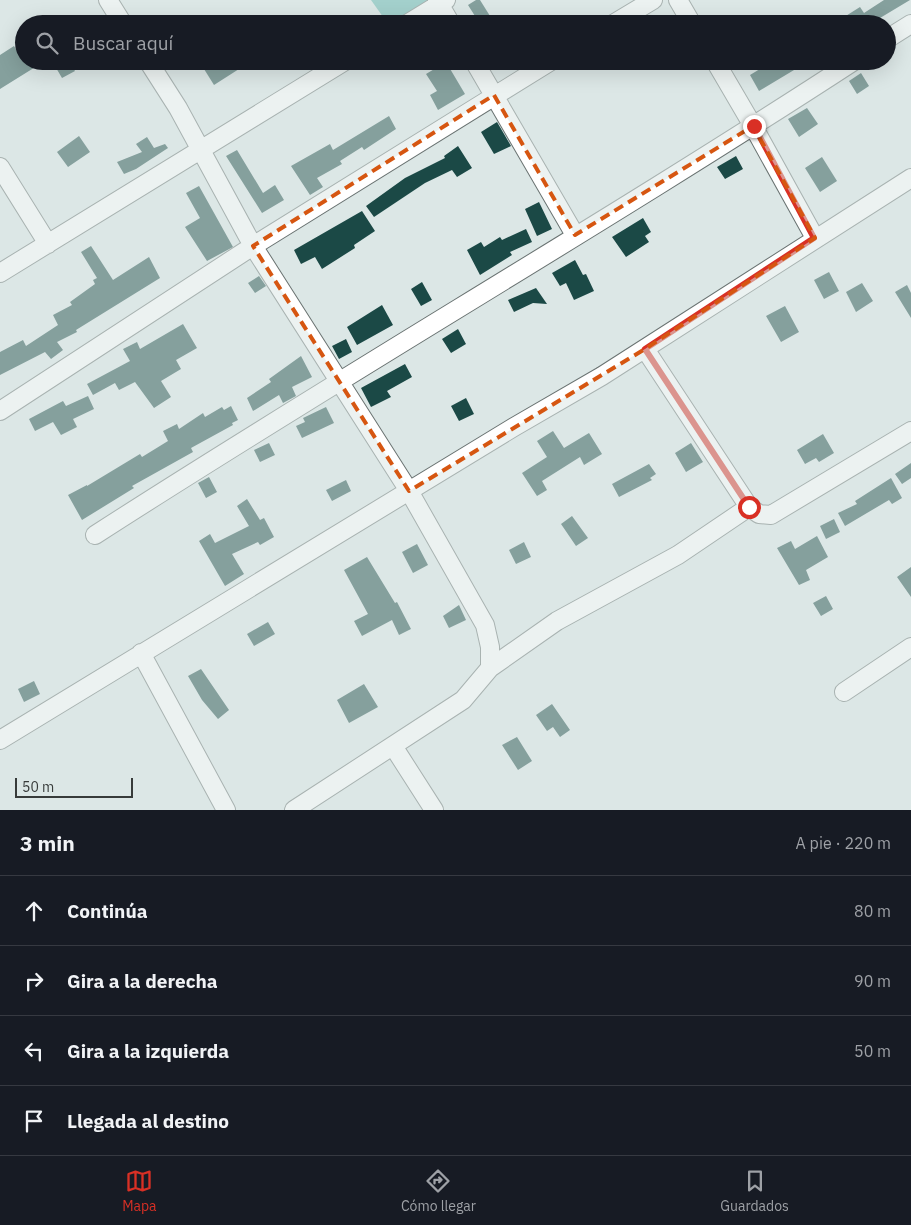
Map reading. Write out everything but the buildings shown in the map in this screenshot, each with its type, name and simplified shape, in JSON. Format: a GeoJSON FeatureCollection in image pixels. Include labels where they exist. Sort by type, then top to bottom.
{"type":"FeatureCollection","features":[{"type":"Feature","properties":{"kind":"street"},"geometry":{"type":"LineString","coordinates":[[108,0],[118,15]]}},
{"type":"Feature","properties":{"kind":"street"},"geometry":{"type":"LineString","coordinates":[[628,15],[653,0]]}},
{"type":"Feature","properties":{"kind":"street"},"geometry":{"type":"LineString","coordinates":[[678,0],[687,15]]}},
{"type":"Feature","properties":{"kind":"street"},"geometry":{"type":"LineString","coordinates":[[420,15],[441,1],[448,15]]}},
{"type":"Feature","properties":{"kind":"street"},"geometry":{"type":"LineString","coordinates":[[896,34],[911,24]]}},
{"type":"Feature","properties":{"kind":"street"},"geometry":{"type":"LineString","coordinates":[[154,70],[178,108],[199,150],[253,246],[409,491],[485,625],[490,648],[490,668]]}},
{"type":"Feature","properties":{"kind":"street"},"geometry":{"type":"LineString","coordinates":[[0,273],[330,70]]}},
{"type":"Feature","properties":{"kind":"street"},"geometry":{"type":"LineString","coordinates":[[479,70],[575,235]]}},
{"type":"Feature","properties":{"kind":"street"},"geometry":{"type":"LineString","coordinates":[[0,411],[253,246],[536,70]]}},
{"type":"Feature","properties":{"kind":"street"},"geometry":{"type":"LineString","coordinates":[[720,70],[754,126],[814,238]]}},
{"type":"Feature","properties":{"kind":"street"},"geometry":{"type":"LineString","coordinates":[[95,535],[339,380],[754,126],[840,70]]}},
{"type":"Feature","properties":{"kind":"street"},"geometry":{"type":"LineString","coordinates":[[0,167],[48,244]]}},
{"type":"Feature","properties":{"kind":"street"},"geometry":{"type":"LineString","coordinates":[[0,740],[645,349],[814,238],[911,178]]}},
{"type":"Feature","properties":{"kind":"street"},"geometry":{"type":"LineString","coordinates":[[645,349],[749,507],[759,514],[771,515],[911,431]]}},
{"type":"Feature","properties":{"kind":"street"},"geometry":{"type":"LineString","coordinates":[[294,810],[463,700],[490,668],[557,621],[678,555],[749,507]]}},
{"type":"Feature","properties":{"kind":"street"},"geometry":{"type":"LineString","coordinates":[[844,692],[911,647]]}},
{"type":"Feature","properties":{"kind":"street"},"geometry":{"type":"LineString","coordinates":[[141,653],[226,810]]}},
{"type":"Feature","properties":{"kind":"street"},"geometry":{"type":"LineString","coordinates":[[393,746],[434,810]]}},
{"type":"Feature","properties":{"kind":"highlighted area"},"geometry":{"type":"Polygon","coordinates":[[[494,95],[575,235],[753,126],[815,238],[645,349],[409,491],[253,246],[494,95]]]}},
{"type":"Feature","properties":{"kind":"shaded area"},"geometry":{"type":"Polygon","coordinates":[[[371,0],[450,0],[452,15],[382,15],[371,0]]]}},
{"type":"Feature","properties":{"kind":"route"},"geometry":{"type":"LineString","coordinates":[[749,507],[645,349],[814,238],[754,126]]}}]}
